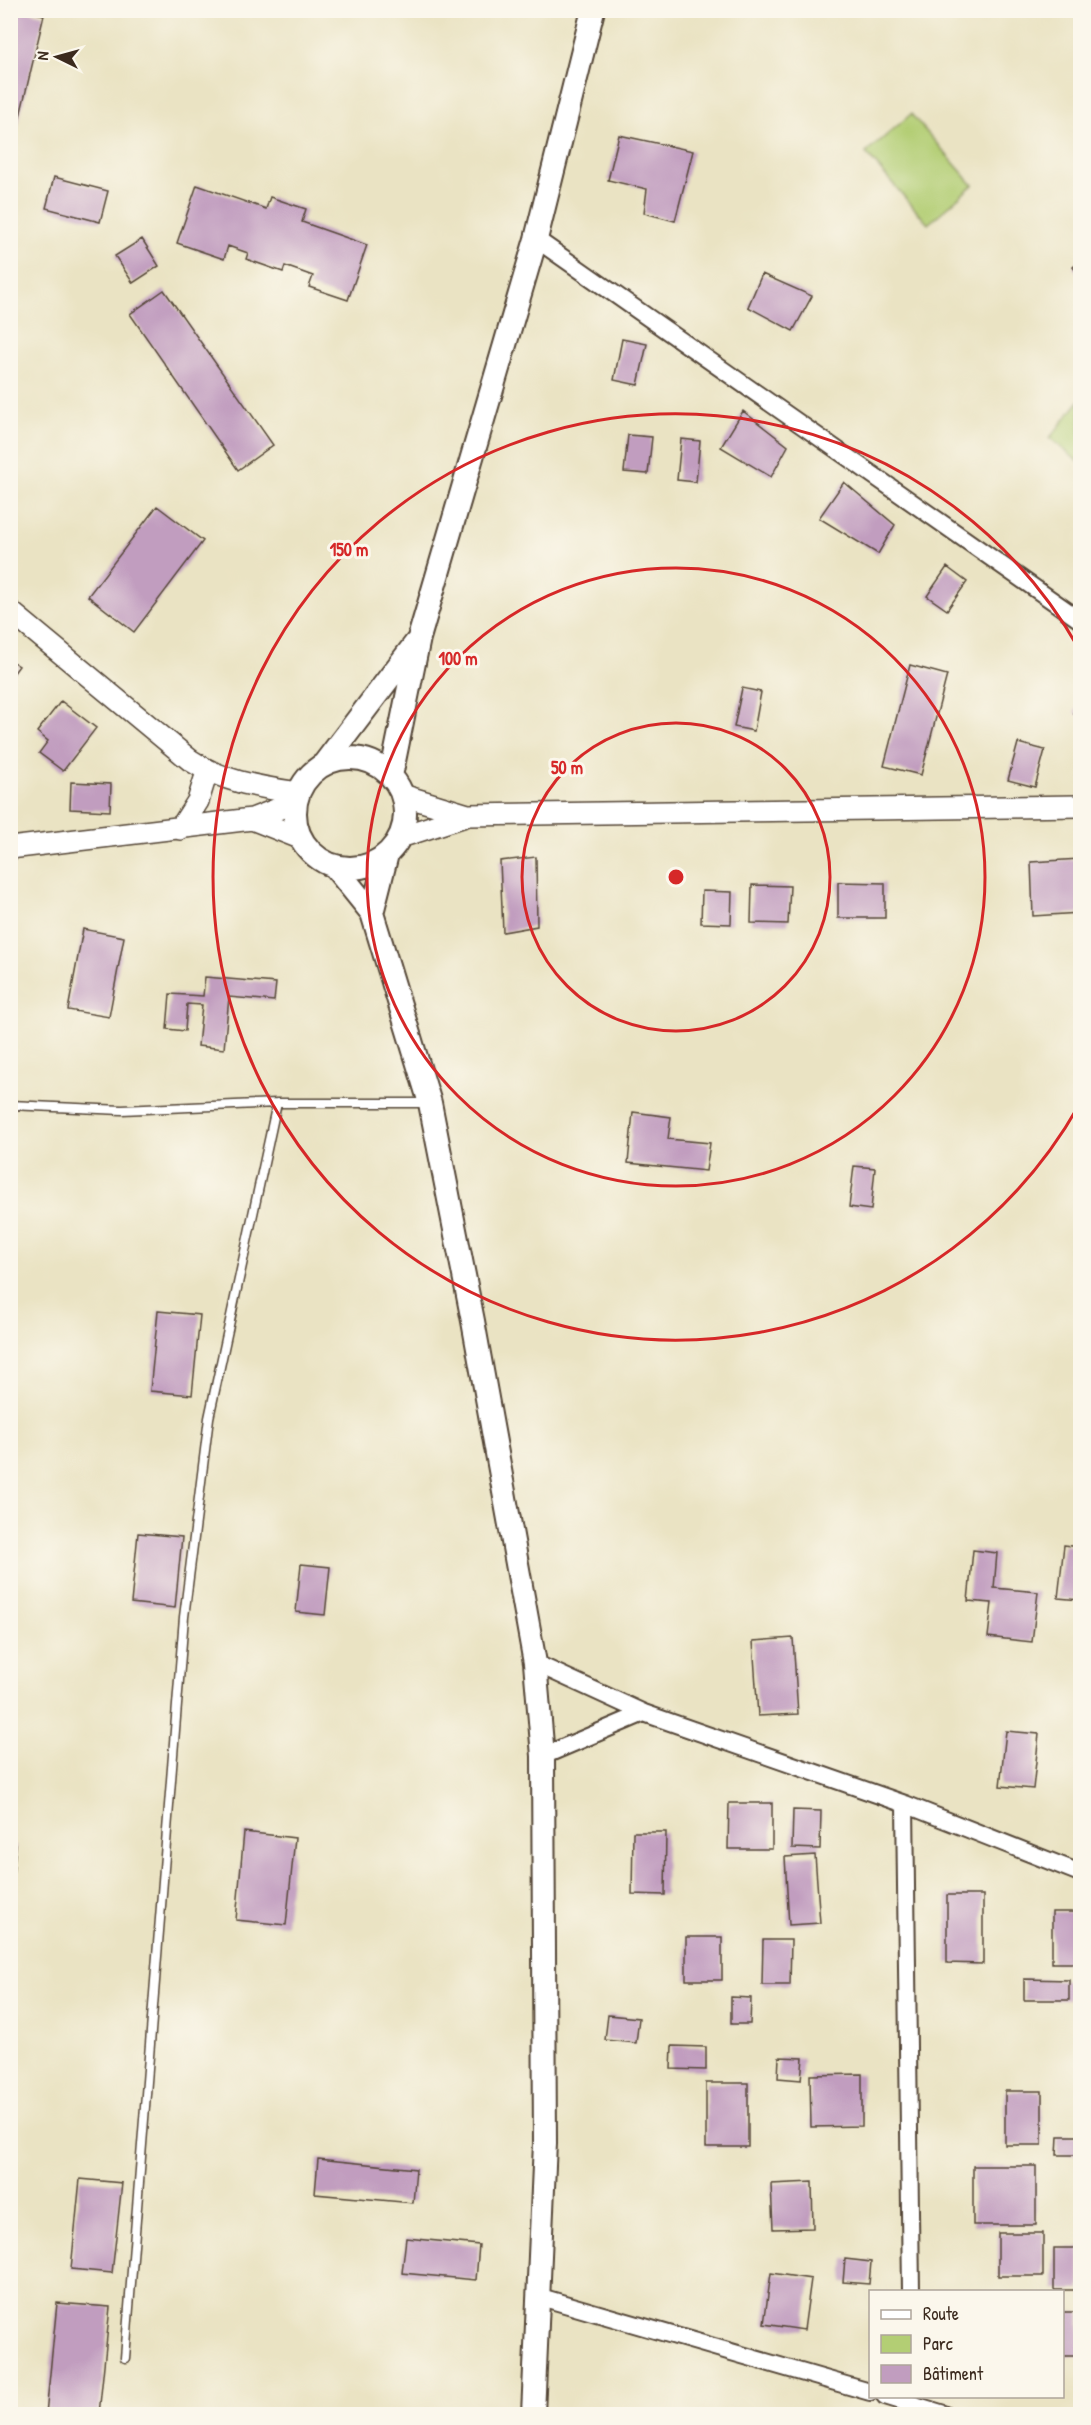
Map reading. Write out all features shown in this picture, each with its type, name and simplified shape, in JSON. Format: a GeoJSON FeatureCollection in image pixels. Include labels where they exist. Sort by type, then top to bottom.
{"type":"FeatureCollection","features":[{"type":"Feature","properties":{"kind":"main road"},"geometry":{"type":"LineString","coordinates":[[372,913],[393,845],[405,816],[397,786],[419,638],[536,239],[593,10]]}},
{"type":"Feature","properties":{"kind":"main road"},"geometry":{"type":"LineString","coordinates":[[324,764],[419,638]]}},
{"type":"Feature","properties":{"kind":"main road"},"geometry":{"type":"LineString","coordinates":[[393,845],[371,864],[353,868],[334,866],[320,860],[309,850],[300,838],[295,820],[297,798],[313,772],[324,764],[341,758],[360,758],[377,765],[397,786]]}},
{"type":"Feature","properties":{"kind":"main road"},"geometry":{"type":"LineString","coordinates":[[334,866],[372,913],[429,1103],[473,1321],[535,1663],[543,1756],[545,2143],[533,2415]]}},
{"type":"Feature","properties":{"kind":"street"},"geometry":{"type":"LineString","coordinates":[[536,239],[1080,620]]}},
{"type":"Feature","properties":{"kind":"street"},"geometry":{"type":"LineString","coordinates":[[10,611],[189,760],[207,772],[297,798]]}},
{"type":"Feature","properties":{"kind":"street"},"geometry":{"type":"LineString","coordinates":[[180,829],[198,801],[207,772]]}},
{"type":"Feature","properties":{"kind":"street"},"geometry":{"type":"LineString","coordinates":[[397,786],[468,815]]}},
{"type":"Feature","properties":{"kind":"street"},"geometry":{"type":"LineString","coordinates":[[10,848],[252,819],[297,798]]}},
{"type":"Feature","properties":{"kind":"street"},"geometry":{"type":"LineString","coordinates":[[393,845],[468,815],[1080,806]]}},
{"type":"Feature","properties":{"kind":"street"},"geometry":{"type":"LineString","coordinates":[[252,819],[300,838]]}},
{"type":"Feature","properties":{"kind":"street"},"geometry":{"type":"LineString","coordinates":[[535,1663],[644,1713],[905,1804],[1080,1873]]}},
{"type":"Feature","properties":{"kind":"street"},"geometry":{"type":"LineString","coordinates":[[543,1756],[644,1713]]}},
{"type":"Feature","properties":{"kind":"street"},"geometry":{"type":"LineString","coordinates":[[905,1804],[911,2290]]}},
{"type":"Feature","properties":{"kind":"street"},"geometry":{"type":"LineString","coordinates":[[537,2296],[869,2392]]}},
{"type":"Feature","properties":{"kind":"street"},"geometry":{"type":"LineString","coordinates":[[888,2398],[944,2415]]}},
{"type":"Feature","properties":{"kind":"lane"},"geometry":{"type":"LineString","coordinates":[[10,1105],[122,1110],[277,1103],[429,1103]]}},
{"type":"Feature","properties":{"kind":"lane"},"geometry":{"type":"LineString","coordinates":[[125,2358],[184,1617],[209,1418],[277,1103]]}},
{"type":"Feature","properties":{"kind":"green space"},"geometry":{"type":"Polygon","coordinates":[[[911,114],[973,185],[928,224],[866,153],[911,114]]]}},
{"type":"Feature","properties":{"kind":"green space"},"geometry":{"type":"Polygon","coordinates":[[[1080,400],[1080,463],[1050,438],[1080,400]]]}},
{"type":"Feature","properties":{"kind":"building"},"geometry":{"type":"Polygon","coordinates":[[[10,10],[24,10],[44,15],[16,133],[10,132],[10,10]]]}},
{"type":"Feature","properties":{"kind":"building"},"geometry":{"type":"Polygon","coordinates":[[[619,135],[693,151],[675,221],[644,213],[647,189],[608,180],[619,135]]]}},
{"type":"Feature","properties":{"kind":"building"},"geometry":{"type":"Polygon","coordinates":[[[54,177],[108,191],[100,222],[46,208],[54,177]]]}},
{"type":"Feature","properties":{"kind":"building"},"geometry":{"type":"Polygon","coordinates":[[[197,185],[266,209],[270,197],[306,209],[302,222],[367,245],[348,300],[309,287],[313,276],[285,266],[283,272],[246,259],[248,253],[228,246],[224,259],[177,243],[197,185]]]}},
{"type":"Feature","properties":{"kind":"building"},"geometry":{"type":"Polygon","coordinates":[[[142,239],[159,266],[133,283],[115,256],[142,239]]]}},
{"type":"Feature","properties":{"kind":"building"},"geometry":{"type":"Polygon","coordinates":[[[1080,261],[1080,276],[1073,267],[1080,261]]]}},
{"type":"Feature","properties":{"kind":"building"},"geometry":{"type":"Polygon","coordinates":[[[762,274],[812,296],[793,331],[748,307],[762,274]]]}},
{"type":"Feature","properties":{"kind":"building"},"geometry":{"type":"Polygon","coordinates":[[[164,290],[273,445],[238,470],[130,314],[164,290]]]}},
{"type":"Feature","properties":{"kind":"building"},"geometry":{"type":"Polygon","coordinates":[[[622,339],[647,344],[638,385],[614,380],[622,339]]]}},
{"type":"Feature","properties":{"kind":"building"},"geometry":{"type":"Polygon","coordinates":[[[743,411],[788,446],[771,477],[721,447],[743,411]]]}},
{"type":"Feature","properties":{"kind":"building"},"geometry":{"type":"Polygon","coordinates":[[[628,435],[652,437],[648,474],[624,472],[628,435]]]}},
{"type":"Feature","properties":{"kind":"building"},"geometry":{"type":"Polygon","coordinates":[[[681,439],[700,441],[696,482],[677,480],[681,439]]]}},
{"type":"Feature","properties":{"kind":"building"},"geometry":{"type":"Polygon","coordinates":[[[844,482],[895,525],[878,554],[819,518],[844,482]]]}},
{"type":"Feature","properties":{"kind":"building"},"geometry":{"type":"Polygon","coordinates":[[[157,506],[203,541],[134,632],[88,596],[157,506]]]}},
{"type":"Feature","properties":{"kind":"building"},"geometry":{"type":"Polygon","coordinates":[[[947,567],[967,582],[947,610],[927,596],[947,567]]]}},
{"type":"Feature","properties":{"kind":"building"},"geometry":{"type":"Polygon","coordinates":[[[10,660],[19,666],[10,678],[10,660]]]}},
{"type":"Feature","properties":{"kind":"building"},"geometry":{"type":"Polygon","coordinates":[[[910,665],[947,675],[921,775],[884,766],[910,665]]]}},
{"type":"Feature","properties":{"kind":"building"},"geometry":{"type":"Polygon","coordinates":[[[742,688],[761,692],[754,731],[734,727],[742,688]]]}},
{"type":"Feature","properties":{"kind":"building"},"geometry":{"type":"Polygon","coordinates":[[[61,701],[96,728],[63,771],[39,753],[48,741],[37,732],[61,701]]]}},
{"type":"Feature","properties":{"kind":"building"},"geometry":{"type":"Polygon","coordinates":[[[1080,702],[1080,715],[1074,713],[1080,702]]]}},
{"type":"Feature","properties":{"kind":"building"},"geometry":{"type":"Polygon","coordinates":[[[1018,743],[1045,750],[1035,787],[1008,780],[1018,743]]]}},
{"type":"Feature","properties":{"kind":"building"},"geometry":{"type":"Polygon","coordinates":[[[71,782],[111,784],[110,811],[70,809],[71,782]]]}},
{"type":"Feature","properties":{"kind":"building"},"geometry":{"type":"Polygon","coordinates":[[[10,796],[14,814],[10,815],[10,796]]]}},
{"type":"Feature","properties":{"kind":"building"},"geometry":{"type":"Polygon","coordinates":[[[536,857],[537,926],[503,932],[500,861],[536,857]]]}},
{"type":"Feature","properties":{"kind":"building"},"geometry":{"type":"Polygon","coordinates":[[[1080,859],[1080,913],[1033,916],[1031,862],[1080,859]]]}},
{"type":"Feature","properties":{"kind":"building"},"geometry":{"type":"Polygon","coordinates":[[[838,882],[885,883],[885,918],[838,918],[838,882]]]}},
{"type":"Feature","properties":{"kind":"building"},"geometry":{"type":"Polygon","coordinates":[[[752,885],[790,886],[788,924],[751,923],[752,885]]]}},
{"type":"Feature","properties":{"kind":"building"},"geometry":{"type":"Polygon","coordinates":[[[702,891],[732,892],[731,924],[701,923],[702,891]]]}},
{"type":"Feature","properties":{"kind":"building"},"geometry":{"type":"Polygon","coordinates":[[[10,917],[13,917],[14,984],[10,984],[10,917]]]}},
{"type":"Feature","properties":{"kind":"building"},"geometry":{"type":"Polygon","coordinates":[[[83,929],[124,937],[109,1017],[68,1010],[83,929]]]}},
{"type":"Feature","properties":{"kind":"building"},"geometry":{"type":"Polygon","coordinates":[[[205,977],[276,983],[274,1001],[229,997],[224,1049],[198,1046],[202,1005],[187,1004],[185,1031],[167,1029],[170,994],[203,996],[205,977]]]}},
{"type":"Feature","properties":{"kind":"building"},"geometry":{"type":"Polygon","coordinates":[[[633,1112],[671,1117],[668,1139],[710,1143],[706,1171],[628,1163],[633,1112]]]}},
{"type":"Feature","properties":{"kind":"building"},"geometry":{"type":"Polygon","coordinates":[[[854,1166],[875,1168],[871,1210],[849,1207],[854,1166]]]}},
{"type":"Feature","properties":{"kind":"building"},"geometry":{"type":"Polygon","coordinates":[[[158,1311],[200,1315],[192,1395],[150,1391],[158,1311]]]}},
{"type":"Feature","properties":{"kind":"building"},"geometry":{"type":"Polygon","coordinates":[[[138,1533],[182,1537],[175,1608],[131,1603],[138,1533]]]}},
{"type":"Feature","properties":{"kind":"building"},"geometry":{"type":"Polygon","coordinates":[[[1064,1545],[1080,1547],[1080,1600],[1058,1598],[1064,1545]]]}},
{"type":"Feature","properties":{"kind":"building"},"geometry":{"type":"Polygon","coordinates":[[[973,1550],[997,1553],[994,1588],[1038,1592],[1032,1642],[988,1637],[992,1603],[968,1601],[973,1550]]]}},
{"type":"Feature","properties":{"kind":"building"},"geometry":{"type":"Polygon","coordinates":[[[301,1564],[330,1567],[325,1615],[296,1612],[301,1564]]]}},
{"type":"Feature","properties":{"kind":"building"},"geometry":{"type":"Polygon","coordinates":[[[793,1638],[798,1714],[758,1716],[753,1641],[793,1638]]]}},
{"type":"Feature","properties":{"kind":"building"},"geometry":{"type":"Polygon","coordinates":[[[1006,1731],[1039,1734],[1033,1789],[1000,1786],[1006,1731]]]}},
{"type":"Feature","properties":{"kind":"building"},"geometry":{"type":"Polygon","coordinates":[[[729,1803],[772,1803],[772,1849],[728,1849],[729,1803]]]}},
{"type":"Feature","properties":{"kind":"building"},"geometry":{"type":"Polygon","coordinates":[[[793,1810],[821,1811],[820,1849],[792,1848],[793,1810]]]}},
{"type":"Feature","properties":{"kind":"building"},"geometry":{"type":"Polygon","coordinates":[[[244,1832],[295,1838],[286,1925],[236,1920],[244,1832]]]}},
{"type":"Feature","properties":{"kind":"building"},"geometry":{"type":"Polygon","coordinates":[[[633,1832],[666,1832],[665,1895],[632,1894],[633,1832]]]}},
{"type":"Feature","properties":{"kind":"building"},"geometry":{"type":"Polygon","coordinates":[[[10,1845],[16,1845],[12,1886],[10,1886],[10,1845]]]}},
{"type":"Feature","properties":{"kind":"building"},"geometry":{"type":"Polygon","coordinates":[[[815,1855],[820,1923],[789,1925],[785,1857],[815,1855]]]}},
{"type":"Feature","properties":{"kind":"building"},"geometry":{"type":"Polygon","coordinates":[[[947,1895],[983,1895],[983,1964],[947,1963],[947,1895]]]}},
{"type":"Feature","properties":{"kind":"building"},"geometry":{"type":"Polygon","coordinates":[[[1052,1912],[1080,1912],[1080,1963],[1052,1963],[1052,1912]]]}},
{"type":"Feature","properties":{"kind":"building"},"geometry":{"type":"Polygon","coordinates":[[[686,1937],[722,1937],[722,1980],[686,1980],[686,1937]]]}},
{"type":"Feature","properties":{"kind":"building"},"geometry":{"type":"Polygon","coordinates":[[[763,1940],[791,1940],[790,1985],[762,1985],[763,1940]]]}},
{"type":"Feature","properties":{"kind":"building"},"geometry":{"type":"Polygon","coordinates":[[[1024,1979],[1069,1980],[1069,2000],[1024,2000],[1024,1979]]]}},
{"type":"Feature","properties":{"kind":"building"},"geometry":{"type":"Polygon","coordinates":[[[731,1997],[751,1998],[750,2024],[731,2024],[731,1997]]]}},
{"type":"Feature","properties":{"kind":"building"},"geometry":{"type":"Polygon","coordinates":[[[608,2015],[639,2018],[636,2043],[605,2040],[608,2015]]]}},
{"type":"Feature","properties":{"kind":"building"},"geometry":{"type":"Polygon","coordinates":[[[672,2046],[706,2047],[706,2070],[671,2069],[672,2046]]]}},
{"type":"Feature","properties":{"kind":"building"},"geometry":{"type":"Polygon","coordinates":[[[779,2057],[803,2058],[801,2080],[778,2078],[779,2057]]]}},
{"type":"Feature","properties":{"kind":"building"},"geometry":{"type":"Polygon","coordinates":[[[862,2074],[862,2126],[811,2127],[810,2075],[862,2074]]]}},
{"type":"Feature","properties":{"kind":"building"},"geometry":{"type":"Polygon","coordinates":[[[706,2083],[748,2083],[748,2147],[706,2147],[706,2083]]]}},
{"type":"Feature","properties":{"kind":"building"},"geometry":{"type":"Polygon","coordinates":[[[1005,2091],[1042,2091],[1042,2145],[1005,2145],[1005,2091]]]}},
{"type":"Feature","properties":{"kind":"building"},"geometry":{"type":"Polygon","coordinates":[[[1058,2136],[1080,2136],[1080,2155],[1057,2155],[1058,2136]]]}},
{"type":"Feature","properties":{"kind":"building"},"geometry":{"type":"Polygon","coordinates":[[[318,2159],[416,2169],[413,2203],[315,2194],[318,2159]]]}},
{"type":"Feature","properties":{"kind":"building"},"geometry":{"type":"Polygon","coordinates":[[[973,2166],[1036,2166],[1036,2225],[973,2225],[973,2166]]]}},
{"type":"Feature","properties":{"kind":"building"},"geometry":{"type":"Polygon","coordinates":[[[80,2179],[122,2183],[112,2273],[71,2269],[80,2179]]]}},
{"type":"Feature","properties":{"kind":"building"},"geometry":{"type":"Polygon","coordinates":[[[812,2182],[813,2228],[773,2229],[771,2184],[812,2182]]]}},
{"type":"Feature","properties":{"kind":"building"},"geometry":{"type":"Polygon","coordinates":[[[998,2233],[1043,2233],[1043,2276],[998,2276],[998,2233]]]}},
{"type":"Feature","properties":{"kind":"building"},"geometry":{"type":"Polygon","coordinates":[[[406,2238],[479,2245],[476,2280],[402,2273],[406,2238]]]}},
{"type":"Feature","properties":{"kind":"building"},"geometry":{"type":"Polygon","coordinates":[[[1054,2248],[1080,2248],[1080,2290],[1054,2290],[1054,2248]]]}},
{"type":"Feature","properties":{"kind":"building"},"geometry":{"type":"Polygon","coordinates":[[[845,2259],[871,2262],[869,2284],[843,2282],[845,2259]]]}},
{"type":"Feature","properties":{"kind":"building"},"geometry":{"type":"Polygon","coordinates":[[[771,2273],[811,2279],[804,2330],[764,2324],[771,2273]]]}},
{"type":"Feature","properties":{"kind":"building"},"geometry":{"type":"Polygon","coordinates":[[[57,2303],[110,2307],[99,2414],[46,2414],[57,2303]]]}},
{"type":"Feature","properties":{"kind":"building"},"geometry":{"type":"Polygon","coordinates":[[[1064,2312],[1080,2312],[1080,2356],[1064,2356],[1064,2312]]]}}]}
